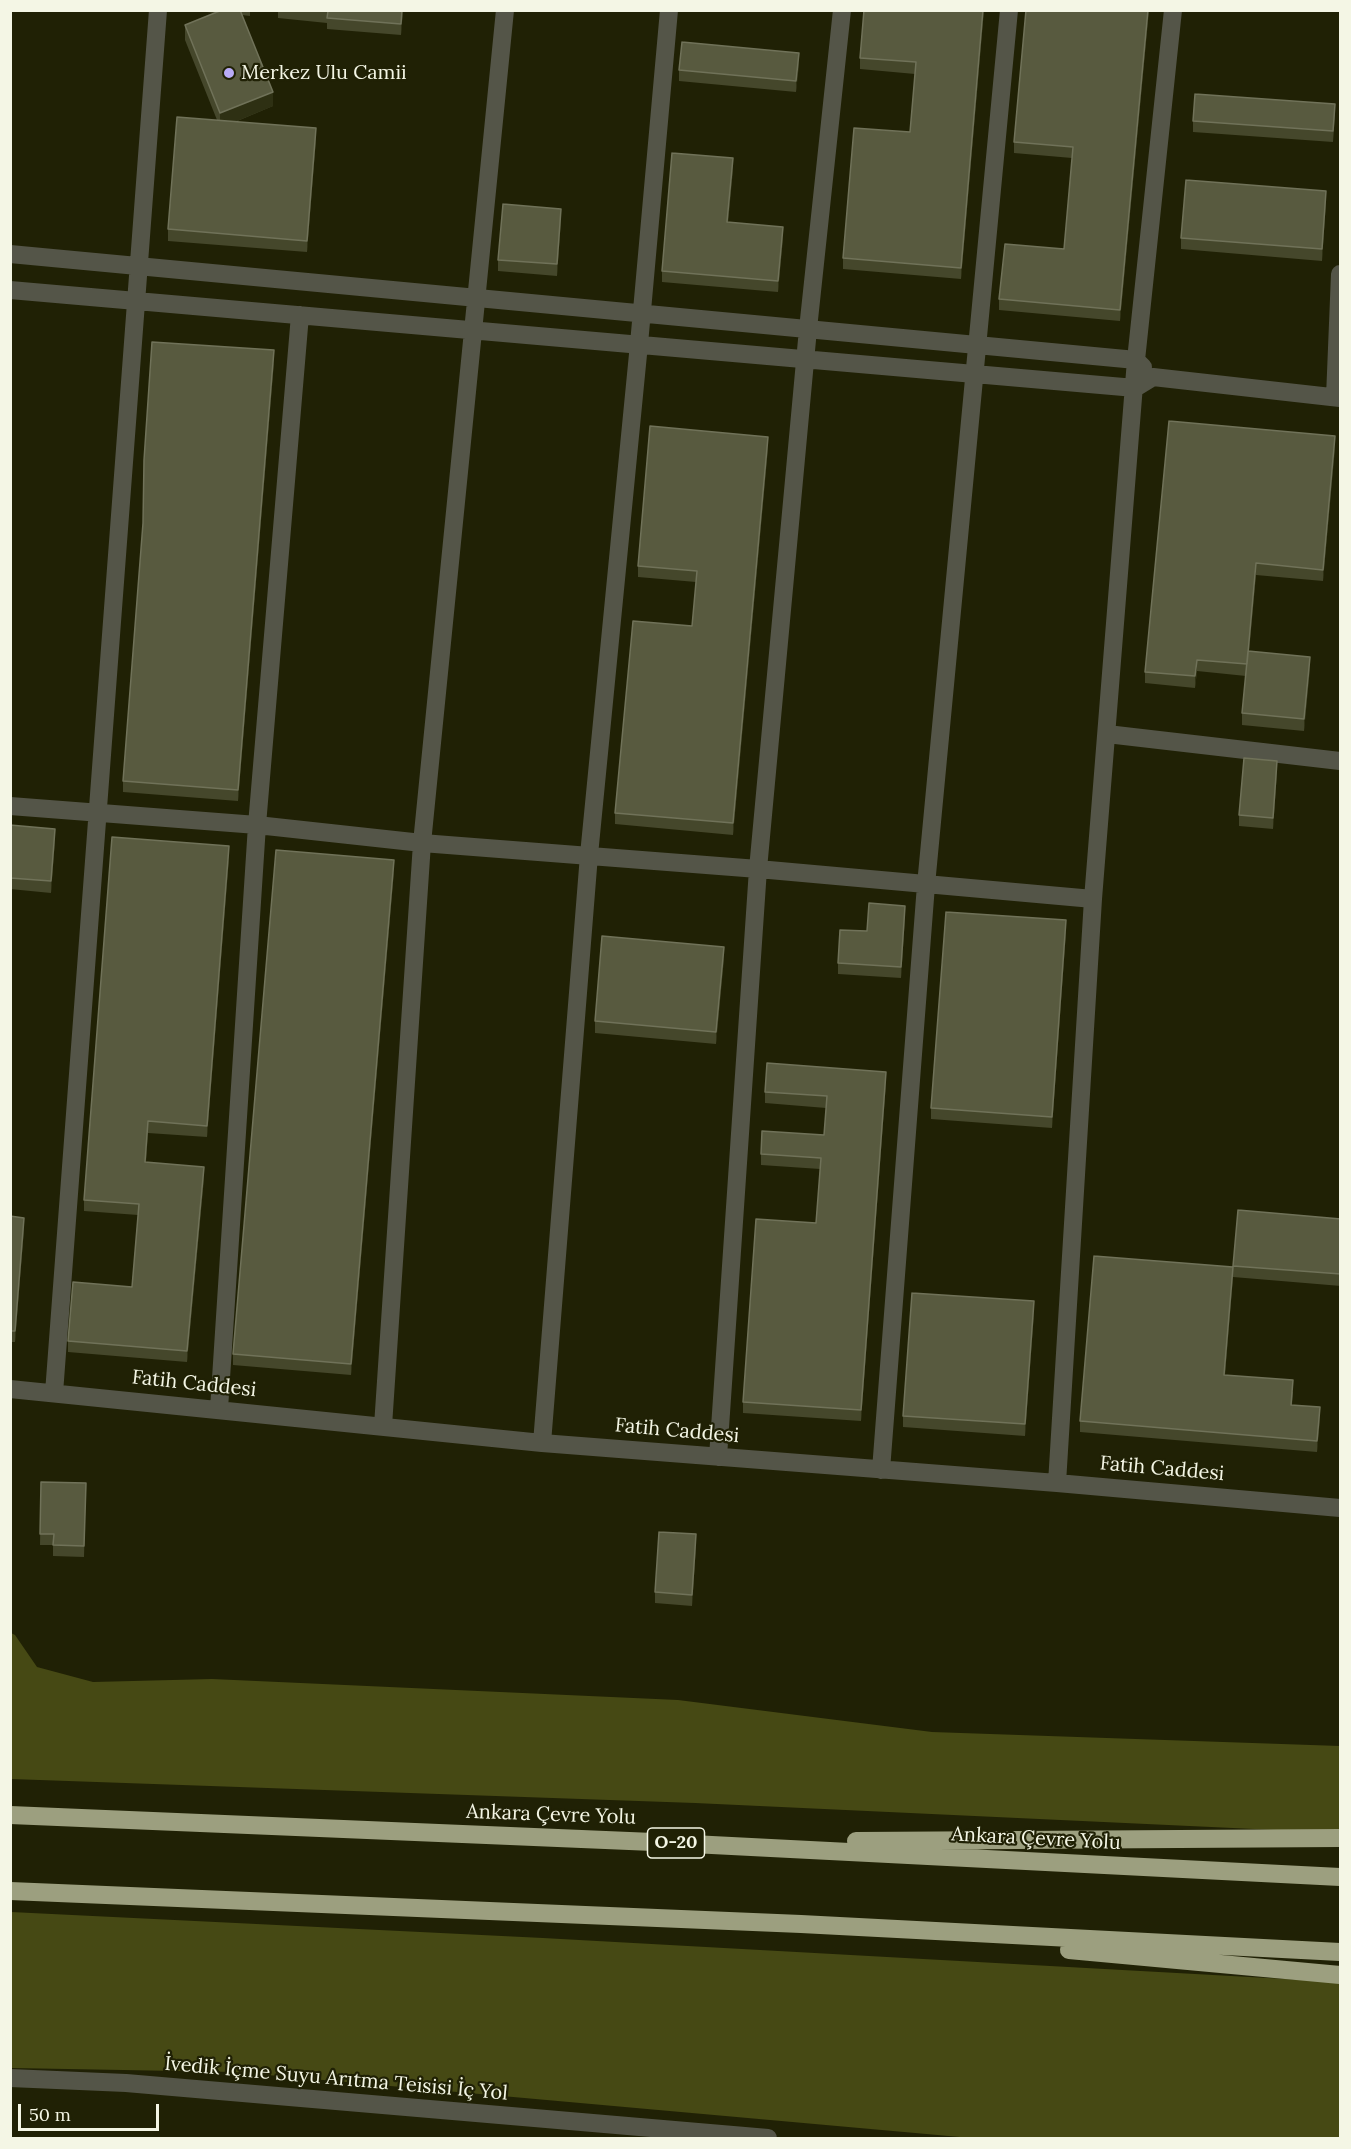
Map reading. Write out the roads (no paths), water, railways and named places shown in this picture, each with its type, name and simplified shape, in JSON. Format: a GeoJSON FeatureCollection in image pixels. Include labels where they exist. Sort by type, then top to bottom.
{"type":"FeatureCollection","features":[{"type":"Feature","properties":{"kind":"highway","name":"Ankara Çevre Yolu"},"geometry":{"type":"LineString","coordinates":[[10,1815],[653,1842],[1341,1877]]}},
{"type":"Feature","properties":{"kind":"highway"},"geometry":{"type":"LineString","coordinates":[[653,1842],[1341,1838]]}},
{"type":"Feature","properties":{"kind":"highway"},"geometry":{"type":"LineString","coordinates":[[10,1890],[801,1924],[1341,1952]]}},
{"type":"Feature","properties":{"kind":"highway"},"geometry":{"type":"LineString","coordinates":[[801,1924],[1341,1975]]}},
{"type":"Feature","properties":{"kind":"street"},"geometry":{"type":"LineString","coordinates":[[54,1393],[158,10]]}},
{"type":"Feature","properties":{"kind":"street"},"geometry":{"type":"LineString","coordinates":[[383,1426],[422,843],[505,10]]}},
{"type":"Feature","properties":{"kind":"street"},"geometry":{"type":"LineString","coordinates":[[542,1443],[589,855],[669,10]]}},
{"type":"Feature","properties":{"kind":"street"},"geometry":{"type":"LineString","coordinates":[[718,1456],[758,869],[808,328],[842,10]]}},
{"type":"Feature","properties":{"kind":"street"},"geometry":{"type":"LineString","coordinates":[[881,1470],[926,885],[1009,10]]}},
{"type":"Feature","properties":{"kind":"street"},"geometry":{"type":"LineString","coordinates":[[1057,1483],[1093,899],[1136,360],[1173,10]]}},
{"type":"Feature","properties":{"kind":"street"},"geometry":{"type":"LineString","coordinates":[[10,254],[1136,360],[1153,376],[1338,398],[1341,274]]}},
{"type":"Feature","properties":{"kind":"street"},"geometry":{"type":"LineString","coordinates":[[10,290],[1135,388],[1153,376]]}},
{"type":"Feature","properties":{"kind":"street"},"geometry":{"type":"LineString","coordinates":[[219,1409],[257,825],[300,315]]}},
{"type":"Feature","properties":{"kind":"street"},"geometry":{"type":"LineString","coordinates":[[1107,734],[1341,761]]}},
{"type":"Feature","properties":{"kind":"street"},"geometry":{"type":"LineString","coordinates":[[10,806],[257,825],[422,843],[758,869],[1093,899]]}},
{"type":"Feature","properties":{"kind":"street","name":"Fatih Caddesi"},"geometry":{"type":"LineString","coordinates":[[10,1389],[542,1443],[1057,1483],[1341,1508]]}},
{"type":"Feature","properties":{"kind":"street","name":"İvedik İçme Suyu Arıtma Teisisi İç Yol"},"geometry":{"type":"LineString","coordinates":[[10,2078],[126,2083],[654,2134],[768,2139]]}},
{"type":"Feature","properties":{"kind":"place","name":"Merkez Ulu Camii"},"geometry":{"type":"Point","coordinates":[229,73]}}]}
